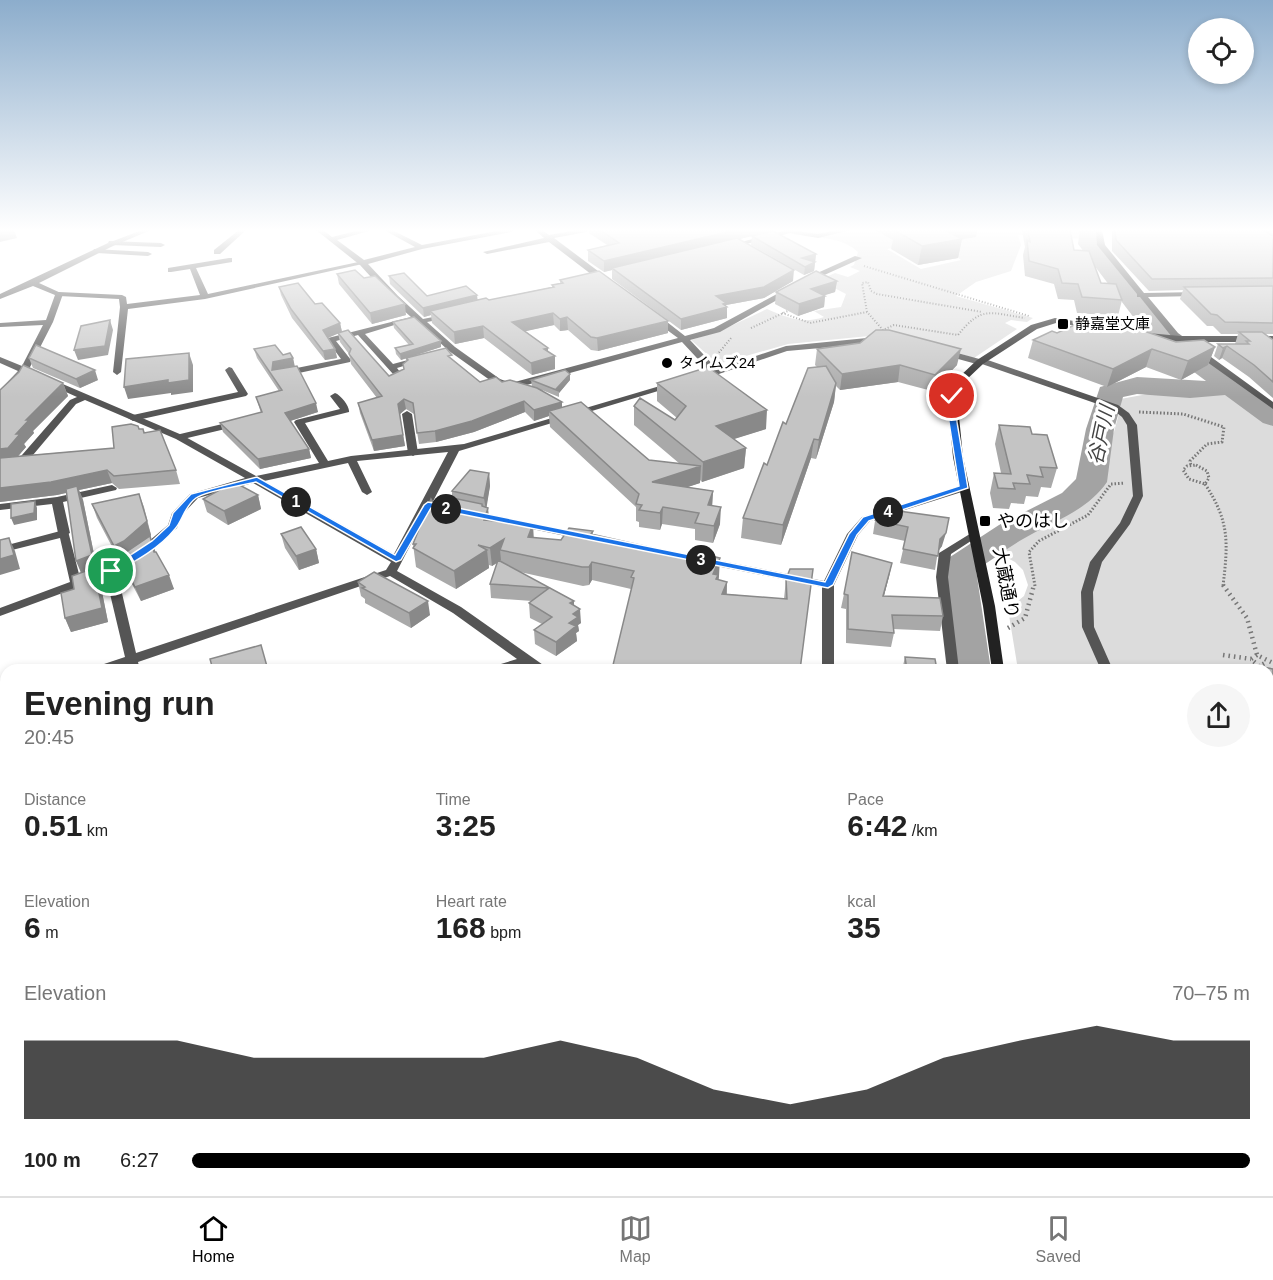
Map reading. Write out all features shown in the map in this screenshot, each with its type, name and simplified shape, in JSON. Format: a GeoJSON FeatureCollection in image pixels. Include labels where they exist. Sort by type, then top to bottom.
{"type":"FeatureCollection","features":[{"type":"Feature","properties":{"kind":"street"},"geometry":{"type":"LineString","coordinates":[[0,297],[31,286]]}},
{"type":"Feature","properties":{"kind":"street"},"geometry":{"type":"LineString","coordinates":[[40,286],[58,294],[122,297],[124,307],[117,372]]}},
{"type":"Feature","properties":{"kind":"street"},"geometry":{"type":"LineString","coordinates":[[200,286],[205,297]]}},
{"type":"Feature","properties":{"kind":"street"},"geometry":{"type":"LineString","coordinates":[[124,307],[205,297],[257,286]]}},
{"type":"Feature","properties":{"kind":"street"},"geometry":{"type":"LineString","coordinates":[[384,286],[456,351],[497,381],[532,391]]}},
{"type":"Feature","properties":{"kind":"street"},"geometry":{"type":"LineString","coordinates":[[512,386],[717,330],[795,286]]}},
{"type":"Feature","properties":{"kind":"street"},"geometry":{"type":"LineString","coordinates":[[1133,286],[1176,339],[1273,405]]}},
{"type":"Feature","properties":{"kind":"street"},"geometry":{"type":"LineString","coordinates":[[0,395],[24,370],[49,322],[58,294]]}},
{"type":"Feature","properties":{"kind":"street"},"geometry":{"type":"LineString","coordinates":[[1140,295],[1206,294]]}},
{"type":"Feature","properties":{"kind":"street"},"geometry":{"type":"LineString","coordinates":[[648,312],[684,339],[716,373]]}},
{"type":"Feature","properties":{"kind":"street"},"geometry":{"type":"LineString","coordinates":[[278,375],[347,360],[331,339],[457,313]]}},
{"type":"Feature","properties":{"kind":"street"},"geometry":{"type":"LineString","coordinates":[[1049,321],[1105,328]]}},
{"type":"Feature","properties":{"kind":"street","name":"大蔵通り"},"geometry":{"type":"LineString","coordinates":[[997,664],[989,606],[964,488],[953,422],[952,396],[961,380],[981,362],[1034,327],[1049,321]]}},
{"type":"Feature","properties":{"kind":"street"},"geometry":{"type":"LineString","coordinates":[[0,325],[49,322]]}},
{"type":"Feature","properties":{"kind":"street"},"geometry":{"type":"LineString","coordinates":[[359,332],[400,377]]}},
{"type":"Feature","properties":{"kind":"street"},"geometry":{"type":"LineString","coordinates":[[1141,335],[1176,339],[1273,339]]}},
{"type":"Feature","properties":{"kind":"street"},"geometry":{"type":"LineString","coordinates":[[693,379],[801,346],[885,339]]}},
{"type":"Feature","properties":{"kind":"street"},"geometry":{"type":"LineString","coordinates":[[1260,339],[1273,350]]}},
{"type":"Feature","properties":{"kind":"street"},"geometry":{"type":"LineString","coordinates":[[935,349],[981,362],[1119,410],[1134,433],[1138,496],[1125,524],[1096,562],[1087,592],[1088,627],[1104,664]]}},
{"type":"Feature","properties":{"kind":"street"},"geometry":{"type":"LineString","coordinates":[[445,354],[456,351]]}},
{"type":"Feature","properties":{"kind":"street"},"geometry":{"type":"LineString","coordinates":[[391,367],[434,357]]}},
{"type":"Feature","properties":{"kind":"street"},"geometry":{"type":"LineString","coordinates":[[0,360],[179,437],[257,479],[396,560]]}},
{"type":"Feature","properties":{"kind":"street"},"geometry":{"type":"LineString","coordinates":[[133,418],[243,393],[229,370]]}},
{"type":"Feature","properties":{"kind":"street"},"geometry":{"type":"LineString","coordinates":[[0,612],[111,571],[134,559],[173,526],[176,515],[194,496],[257,479],[351,459],[455,448],[682,383]]}},
{"type":"Feature","properties":{"kind":"street"},"geometry":{"type":"LineString","coordinates":[[326,465],[299,422],[346,410],[335,396]]}},
{"type":"Feature","properties":{"kind":"street"},"geometry":{"type":"LineString","coordinates":[[18,466],[73,402],[84,397]]}},
{"type":"Feature","properties":{"kind":"street"},"geometry":{"type":"LineString","coordinates":[[559,404],[576,414]]}},
{"type":"Feature","properties":{"kind":"street"},"geometry":{"type":"LineString","coordinates":[[407,414],[413,453]]}},
{"type":"Feature","properties":{"kind":"street"},"geometry":{"type":"LineString","coordinates":[[179,437],[243,423]]}},
{"type":"Feature","properties":{"kind":"street"},"geometry":{"type":"LineString","coordinates":[[136,664],[391,572],[396,560],[434,506],[455,448]]}},
{"type":"Feature","properties":{"kind":"street"},"geometry":{"type":"LineString","coordinates":[[351,459],[366,492]]}},
{"type":"Feature","properties":{"kind":"street"},"geometry":{"type":"LineString","coordinates":[[0,467],[30,465]]}},
{"type":"Feature","properties":{"kind":"street"},"geometry":{"type":"LineString","coordinates":[[0,507],[57,500],[112,488]]}},
{"type":"Feature","properties":{"kind":"street"},"geometry":{"type":"LineString","coordinates":[[828,664],[828,585],[853,534],[866,519],[964,488]]}},
{"type":"Feature","properties":{"kind":"street"},"geometry":{"type":"LineString","coordinates":[[57,500],[76,584]]}},
{"type":"Feature","properties":{"kind":"street"},"geometry":{"type":"LineString","coordinates":[[463,512],[593,538]]}},
{"type":"Feature","properties":{"kind":"street"},"geometry":{"type":"LineString","coordinates":[[0,550],[64,532]]}},
{"type":"Feature","properties":{"kind":"street"},"geometry":{"type":"LineString","coordinates":[[952,664],[942,577],[945,553],[973,535]]}},
{"type":"Feature","properties":{"kind":"street"},"geometry":{"type":"LineString","coordinates":[[698,560],[828,585]]}},
{"type":"Feature","properties":{"kind":"street"},"geometry":{"type":"LineString","coordinates":[[111,571],[133,664]]}},
{"type":"Feature","properties":{"kind":"street"},"geometry":{"type":"LineString","coordinates":[[391,572],[457,610],[531,664]]}},
{"type":"Feature","properties":{"kind":"street"},"geometry":{"type":"LineString","coordinates":[[515,664],[525,661]]}},
{"type":"Feature","properties":{"kind":"path"},"geometry":{"type":"LineString","coordinates":[[862,286],[867,312],[884,330],[894,325],[958,335],[970,320],[983,312]]}},
{"type":"Feature","properties":{"kind":"path"},"geometry":{"type":"LineString","coordinates":[[870,286],[877,294],[1034,320],[1037,318]]}},
{"type":"Feature","properties":{"kind":"path"},"geometry":{"type":"LineString","coordinates":[[936,286],[1049,321]]}},
{"type":"Feature","properties":{"kind":"path"},"geometry":{"type":"LineString","coordinates":[[748,329],[790,310]]}},
{"type":"Feature","properties":{"kind":"path"},"geometry":{"type":"LineString","coordinates":[[782,313],[796,321],[819,324],[850,314],[867,312]]}},
{"type":"Feature","properties":{"kind":"path"},"geometry":{"type":"LineString","coordinates":[[707,364],[731,339],[740,334]]}},
{"type":"Feature","properties":{"kind":"path"},"geometry":{"type":"LineString","coordinates":[[1119,410],[1160,411],[1214,421],[1224,427],[1222,442],[1207,444],[1190,461],[1191,466]]}},
{"type":"Feature","properties":{"kind":"path"},"geometry":{"type":"LineString","coordinates":[[1205,484],[1209,478],[1207,471],[1191,466],[1183,470],[1189,479],[1205,484],[1218,502],[1229,527],[1223,586],[1247,618],[1257,655],[1273,663]]}},
{"type":"Feature","properties":{"kind":"path"},"geometry":{"type":"LineString","coordinates":[[1007,629],[1025,618],[1035,589],[1029,552],[1039,541],[1088,515],[1111,484],[1137,482]]}},
{"type":"Feature","properties":{"kind":"path"},"geometry":{"type":"LineString","coordinates":[[1222,655],[1251,659],[1257,664]]}},
{"type":"Feature","properties":{"kind":"path"},"geometry":{"type":"LineString","coordinates":[[1251,659],[1257,655]]}},
{"type":"Feature","properties":{"kind":"path"},"geometry":{"type":"LineString","coordinates":[[1263,664],[1267,662]]}},
{"type":"Feature","properties":{"kind":"shaded area"},"geometry":{"type":"Polygon","coordinates":[[[830,286],[971,286],[956,296],[1033,318],[1027,322],[1011,320],[1005,323],[1017,329],[974,358],[927,343],[869,336],[788,344],[718,364],[691,340],[720,331],[767,309],[795,319],[809,320],[824,317],[814,311],[841,307],[846,294],[830,286]]]}},
{"type":"Feature","properties":{"kind":"shaded area"},"geometry":{"type":"Polygon","coordinates":[[[1167,383],[1217,384],[1236,388],[1273,416],[1273,664],[1017,664],[1008,609],[1024,596],[1028,585],[1023,570],[1015,562],[998,553],[997,548],[1005,542],[1064,517],[1076,506],[1100,480],[1109,437],[1114,432],[1121,406],[1115,400],[1153,393],[1167,383]]]}},
{"type":"Feature","properties":{"kind":"building"},"geometry":{"type":"Polygon","coordinates":[[[300,286],[315,304],[322,303],[340,323],[323,330],[335,349],[323,351],[291,309],[279,287],[300,286]]]}},
{"type":"Feature","properties":{"kind":"building"},"geometry":{"type":"Polygon","coordinates":[[[347,286],[386,286],[405,304],[370,313],[347,286]]]}},
{"type":"Feature","properties":{"kind":"building"},"geometry":{"type":"Polygon","coordinates":[[[399,286],[417,286],[427,296],[466,286],[477,295],[423,308],[399,286]]]}},
{"type":"Feature","properties":{"kind":"building"},"geometry":{"type":"Polygon","coordinates":[[[619,286],[668,321],[597,338],[591,337],[567,317],[560,319],[553,313],[512,322],[548,348],[544,349],[555,356],[531,363],[483,326],[454,332],[430,311],[486,298],[489,300],[554,287],[619,286]]]}},
{"type":"Feature","properties":{"kind":"building"},"geometry":{"type":"Polygon","coordinates":[[[636,286],[766,286],[716,296],[726,303],[723,304],[727,307],[681,319],[636,286]]]}},
{"type":"Feature","properties":{"kind":"building"},"geometry":{"type":"Polygon","coordinates":[[[788,286],[821,286],[811,289],[825,296],[799,304],[776,292],[788,286]]]}},
{"type":"Feature","properties":{"kind":"building"},"geometry":{"type":"Polygon","coordinates":[[[1079,286],[1117,286],[1122,300],[1082,297],[1079,286]]]}},
{"type":"Feature","properties":{"kind":"building"},"geometry":{"type":"Polygon","coordinates":[[[1273,286],[1273,323],[1225,322],[1217,315],[1211,314],[1184,287],[1273,286]]]}},
{"type":"Feature","properties":{"kind":"building"},"geometry":{"type":"Polygon","coordinates":[[[1097,315],[1176,342],[1204,340],[1215,347],[1188,361],[1152,349],[1113,369],[1033,340],[1052,331],[1057,333],[1097,315]]]}},
{"type":"Feature","properties":{"kind":"building"},"geometry":{"type":"Polygon","coordinates":[[[414,317],[441,341],[400,354],[395,348],[413,344],[393,322],[414,317]]]}},
{"type":"Feature","properties":{"kind":"building"},"geometry":{"type":"Polygon","coordinates":[[[110,320],[105,346],[74,350],[81,326],[110,320]]]}},
{"type":"Feature","properties":{"kind":"building"},"geometry":{"type":"Polygon","coordinates":[[[348,330],[389,376],[404,369],[403,364],[408,360],[406,358],[446,348],[452,355],[448,356],[480,382],[496,377],[502,382],[510,380],[537,388],[562,402],[534,410],[524,401],[472,421],[435,431],[417,433],[413,403],[404,399],[398,404],[403,435],[372,440],[358,403],[382,396],[349,354],[351,349],[338,333],[348,330]]]}},
{"type":"Feature","properties":{"kind":"building"},"geometry":{"type":"Polygon","coordinates":[[[876,330],[889,330],[961,349],[935,375],[900,365],[842,374],[817,349],[860,343],[876,330]]]}},
{"type":"Feature","properties":{"kind":"building"},"geometry":{"type":"Polygon","coordinates":[[[1239,332],[1262,332],[1273,340],[1273,382],[1227,346],[1223,348],[1218,344],[1249,344],[1246,341],[1250,341],[1239,332]]]}},
{"type":"Feature","properties":{"kind":"building"},"geometry":{"type":"Polygon","coordinates":[[[36,345],[95,370],[76,379],[29,358],[36,345]]]}},
{"type":"Feature","properties":{"kind":"building"},"geometry":{"type":"Polygon","coordinates":[[[275,345],[283,355],[290,353],[293,358],[273,362],[272,370],[297,366],[316,403],[285,413],[309,449],[258,459],[220,423],[262,412],[256,397],[282,390],[254,349],[275,345]]]}},
{"type":"Feature","properties":{"kind":"building"},"geometry":{"type":"Polygon","coordinates":[[[189,353],[189,380],[168,383],[168,380],[124,387],[126,359],[189,353]]]}},
{"type":"Feature","properties":{"kind":"building"},"geometry":{"type":"Polygon","coordinates":[[[23,365],[63,383],[26,420],[29,420],[16,434],[20,434],[8,448],[0,449],[0,390],[23,365]]]}},
{"type":"Feature","properties":{"kind":"building"},"geometry":{"type":"Polygon","coordinates":[[[826,366],[836,383],[819,440],[814,439],[783,525],[743,518],[764,463],[767,465],[783,422],[786,424],[808,368],[826,366]]]}},
{"type":"Feature","properties":{"kind":"building"},"geometry":{"type":"Polygon","coordinates":[[[708,367],[767,410],[716,426],[746,448],[703,462],[634,406],[640,398],[675,420],[686,406],[657,383],[708,367]]]}},
{"type":"Feature","properties":{"kind":"building"},"geometry":{"type":"Polygon","coordinates":[[[565,370],[570,374],[556,389],[559,391],[531,380],[565,370]]]}},
{"type":"Feature","properties":{"kind":"building"},"geometry":{"type":"Polygon","coordinates":[[[581,402],[649,460],[701,466],[652,482],[713,491],[708,505],[721,507],[714,526],[695,523],[699,513],[663,507],[660,513],[639,510],[642,505],[636,504],[639,494],[549,411],[581,402]]]}},
{"type":"Feature","properties":{"kind":"building"},"geometry":{"type":"Polygon","coordinates":[[[131,424],[143,429],[144,433],[160,430],[176,470],[114,476],[107,470],[51,482],[0,488],[0,458],[114,448],[112,427],[131,424]]]}},
{"type":"Feature","properties":{"kind":"building"},"geometry":{"type":"Polygon","coordinates":[[[999,425],[1030,427],[1032,434],[1047,435],[1057,468],[1040,467],[1043,477],[1027,475],[1030,484],[1013,483],[1015,489],[998,488],[994,473],[1011,474],[999,425]]]}},
{"type":"Feature","properties":{"kind":"building"},"geometry":{"type":"Polygon","coordinates":[[[470,470],[489,473],[484,498],[452,491],[470,470]]]}},
{"type":"Feature","properties":{"kind":"building"},"geometry":{"type":"Polygon","coordinates":[[[234,482],[258,495],[224,511],[203,499],[234,482]]]}},
{"type":"Feature","properties":{"kind":"building"},"geometry":{"type":"Polygon","coordinates":[[[77,486],[92,555],[76,561],[66,489],[77,486]]]}},
{"type":"Feature","properties":{"kind":"building"},"geometry":{"type":"Polygon","coordinates":[[[139,494],[147,521],[124,541],[114,546],[92,504],[139,494]]]}},
{"type":"Feature","properties":{"kind":"building"},"geometry":{"type":"Polygon","coordinates":[[[443,496],[482,504],[488,508],[484,520],[533,524],[528,537],[561,540],[569,528],[593,531],[591,534],[702,559],[703,554],[720,558],[713,574],[718,575],[716,579],[727,582],[722,594],[787,599],[786,579],[790,569],[813,569],[801,664],[613,664],[634,571],[592,562],[589,567],[582,567],[500,550],[504,539],[490,548],[478,545],[487,550],[454,571],[413,548],[431,499],[435,506],[443,496]]]}},
{"type":"Feature","properties":{"kind":"building"},"geometry":{"type":"Polygon","coordinates":[[[35,501],[34,513],[11,518],[11,504],[35,501]]]}},
{"type":"Feature","properties":{"kind":"building"},"geometry":{"type":"Polygon","coordinates":[[[877,508],[949,518],[946,533],[940,539],[938,556],[903,549],[908,527],[875,520],[877,508]]]}},
{"type":"Feature","properties":{"kind":"building"},"geometry":{"type":"Polygon","coordinates":[[[301,527],[316,549],[296,556],[281,534],[301,527]]]}},
{"type":"Feature","properties":{"kind":"building"},"geometry":{"type":"Polygon","coordinates":[[[150,536],[154,552],[169,575],[135,587],[119,557],[150,536]]]}},
{"type":"Feature","properties":{"kind":"building"},"geometry":{"type":"Polygon","coordinates":[[[9,538],[14,555],[0,559],[0,540],[9,538]]]}},
{"type":"Feature","properties":{"kind":"building"},"geometry":{"type":"Polygon","coordinates":[[[852,552],[892,563],[883,596],[940,598],[943,616],[892,615],[894,633],[848,629],[848,595],[844,594],[852,552]]]}},
{"type":"Feature","properties":{"kind":"building"},"geometry":{"type":"Polygon","coordinates":[[[498,560],[574,601],[570,603],[580,609],[573,614],[578,617],[569,623],[576,626],[556,642],[534,630],[552,617],[529,603],[549,588],[490,584],[498,560]]]}},
{"type":"Feature","properties":{"kind":"building"},"geometry":{"type":"Polygon","coordinates":[[[94,568],[102,608],[65,618],[61,593],[74,589],[72,576],[94,568]]]}},
{"type":"Feature","properties":{"kind":"building"},"geometry":{"type":"Polygon","coordinates":[[[374,572],[428,601],[409,613],[362,588],[365,587],[358,582],[374,572]]]}},
{"type":"Feature","properties":{"kind":"building"},"geometry":{"type":"Polygon","coordinates":[[[261,645],[266,664],[211,664],[210,659],[261,645]]]}},
{"type":"Feature","properties":{"kind":"building"},"geometry":{"type":"Polygon","coordinates":[[[905,657],[935,659],[936,664],[906,664],[905,657]]]}},
{"type":"Feature","properties":{"kind":"waterway"},"geometry":{"type":"LineString","coordinates":[[1122,286],[1159,334],[1230,386]]}},
{"type":"Feature","properties":{"kind":"waterway","name":"谷戸川"},"geometry":{"type":"LineString","coordinates":[[971,664],[958,572],[962,564],[1011,532],[1073,500],[1091,482],[1100,429],[1110,393],[1127,386],[1190,390],[1230,386]]}},
{"type":"Feature","properties":{"kind":"waterway"},"geometry":{"type":"LineString","coordinates":[[1230,386],[1273,417]]}},
{"type":"Feature","properties":{"kind":"place","name":"静嘉堂文庫"},"geometry":{"type":"Point","coordinates":[1063,324]}},
{"type":"Feature","properties":{"kind":"place","name":"タイムズ24"},"geometry":{"type":"Point","coordinates":[667,363]}},
{"type":"Feature","properties":{"kind":"place","name":"やのはし"},"geometry":{"type":"Point","coordinates":[985,521]}},
{"type":"Feature","properties":{"kind":"route"},"geometry":{"type":"LineString","coordinates":[[111,571],[134,559],[155,543],[173,526],[176,515],[194,496],[257,479],[396,560],[428,505],[828,585],[853,534],[866,519],[964,488],[953,422],[952,396]]}}]}
